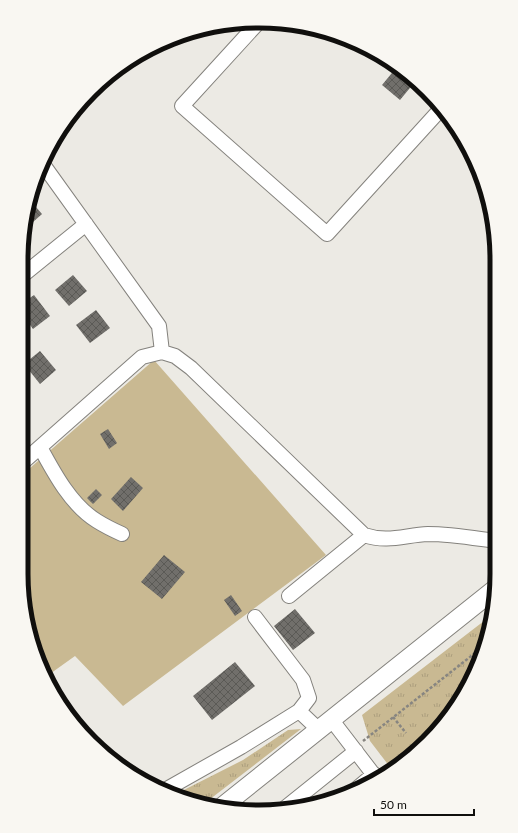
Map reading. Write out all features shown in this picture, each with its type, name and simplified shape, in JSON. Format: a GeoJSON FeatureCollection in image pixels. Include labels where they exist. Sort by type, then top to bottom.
{"type":"FeatureCollection","features":[{"type":"Feature","properties":{"kind":"main road"},"geometry":{"type":"LineString","coordinates":[[226,803],[489,593]]}},
{"type":"Feature","properties":{"kind":"street"},"geometry":{"type":"LineString","coordinates":[[253,28],[182,106],[327,234],[438,113]]}},
{"type":"Feature","properties":{"kind":"street"},"geometry":{"type":"LineString","coordinates":[[47,169],[159,326],[162,352]]}},
{"type":"Feature","properties":{"kind":"street"},"geometry":{"type":"LineString","coordinates":[[28,271],[86,224]]}},
{"type":"Feature","properties":{"kind":"street"},"geometry":{"type":"LineString","coordinates":[[28,458],[142,357],[162,352],[175,356],[191,368],[364,535],[375,539],[389,540],[428,534],[454,535],[490,540]]}},
{"type":"Feature","properties":{"kind":"street"},"geometry":{"type":"LineString","coordinates":[[40,448],[57,478],[72,500],[95,520],[122,534]]}},
{"type":"Feature","properties":{"kind":"street"},"geometry":{"type":"LineString","coordinates":[[289,596],[364,535]]}},
{"type":"Feature","properties":{"kind":"street"},"geometry":{"type":"LineString","coordinates":[[171,787],[241,747],[299,711],[309,698],[303,680],[255,617]]}},
{"type":"Feature","properties":{"kind":"street"},"geometry":{"type":"LineString","coordinates":[[299,711],[324,724],[356,751],[374,774]]}},
{"type":"Feature","properties":{"kind":"street"},"geometry":{"type":"LineString","coordinates":[[292,803],[356,751]]}},
{"type":"Feature","properties":{"kind":"path"},"geometry":{"type":"LineString","coordinates":[[356,751],[364,739],[476,652]]}},
{"type":"Feature","properties":{"kind":"path"},"geometry":{"type":"LineString","coordinates":[[392,717],[406,733]]}},
{"type":"Feature","properties":{"kind":"green space"},"geometry":{"type":"Polygon","coordinates":[[[154,360],[326,555],[123,706],[75,656],[51,673],[40,648],[32,619],[28,589],[28,470],[154,360]]]}},
{"type":"Feature","properties":{"kind":"green space"},"geometry":{"type":"Polygon","coordinates":[[[486,619],[478,648],[459,690],[451,702],[433,726],[411,748],[388,765],[370,741],[362,715],[486,619]]]}},
{"type":"Feature","properties":{"kind":"green space"},"geometry":{"type":"Polygon","coordinates":[[[301,729],[209,800],[181,791],[243,760],[288,730],[301,729]]]}},
{"type":"Feature","properties":{"kind":"building"},"geometry":{"type":"Polygon","coordinates":[[[393,71],[412,86],[400,100],[382,85],[393,71]]]}},
{"type":"Feature","properties":{"kind":"building"},"geometry":{"type":"Polygon","coordinates":[[[34,205],[42,214],[31,224],[34,205]]]}},
{"type":"Feature","properties":{"kind":"building"},"geometry":{"type":"Polygon","coordinates":[[[73,275],[87,291],[69,306],[55,290],[73,275]]]}},
{"type":"Feature","properties":{"kind":"building"},"geometry":{"type":"Polygon","coordinates":[[[34,295],[50,316],[33,329],[28,322],[28,299],[34,295]]]}},
{"type":"Feature","properties":{"kind":"building"},"geometry":{"type":"Polygon","coordinates":[[[96,310],[110,328],[90,343],[76,325],[96,310]]]}},
{"type":"Feature","properties":{"kind":"building"},"geometry":{"type":"Polygon","coordinates":[[[40,351],[56,370],[40,384],[28,369],[28,361],[40,351]]]}},
{"type":"Feature","properties":{"kind":"building"},"geometry":{"type":"Polygon","coordinates":[[[108,429],[117,443],[109,449],[100,434],[108,429]]]}},
{"type":"Feature","properties":{"kind":"building"},"geometry":{"type":"Polygon","coordinates":[[[131,477],[143,488],[123,511],[111,499],[131,477]]]}},
{"type":"Feature","properties":{"kind":"building"},"geometry":{"type":"Polygon","coordinates":[[[96,489],[102,495],[93,504],[87,498],[96,489]]]}},
{"type":"Feature","properties":{"kind":"building"},"geometry":{"type":"Polygon","coordinates":[[[164,555],[185,572],[162,599],[141,582],[164,555]]]}},
{"type":"Feature","properties":{"kind":"building"},"geometry":{"type":"Polygon","coordinates":[[[231,595],[242,611],[235,616],[224,600],[231,595]]]}},
{"type":"Feature","properties":{"kind":"building"},"geometry":{"type":"Polygon","coordinates":[[[295,609],[315,633],[293,650],[274,626],[295,609]]]}},
{"type":"Feature","properties":{"kind":"building"},"geometry":{"type":"Polygon","coordinates":[[[235,662],[255,686],[212,720],[193,696],[235,662]]]}}]}
